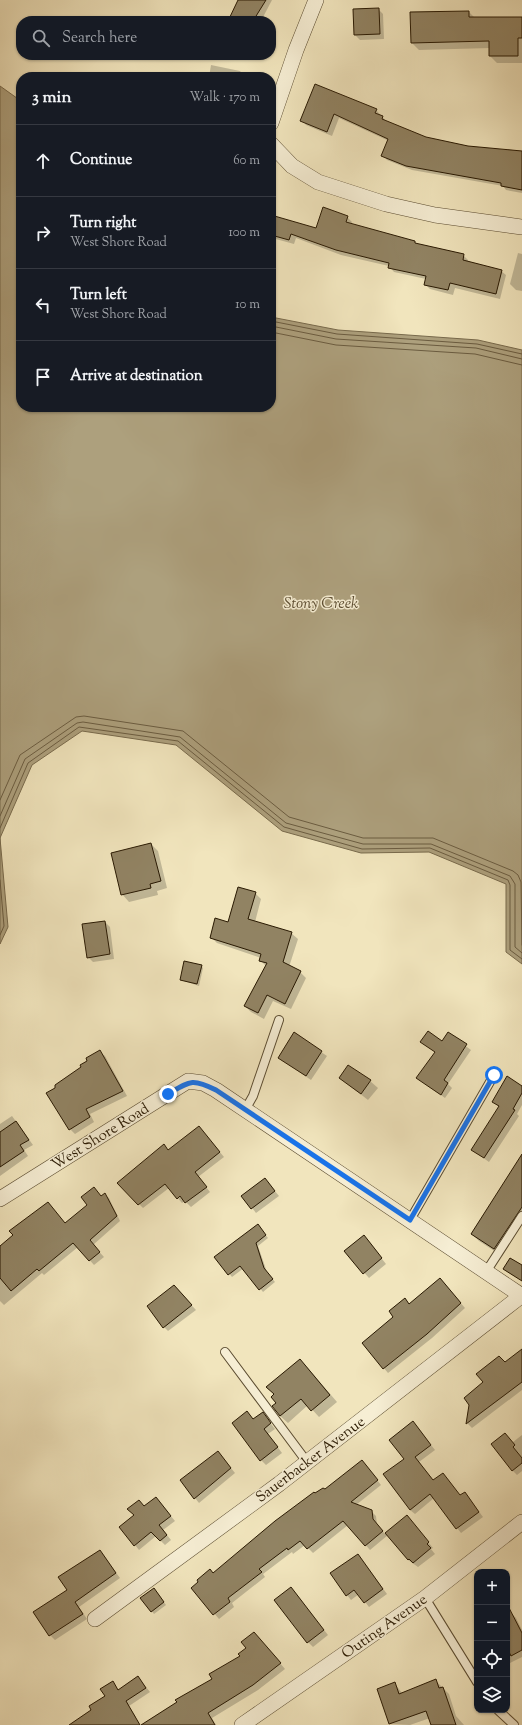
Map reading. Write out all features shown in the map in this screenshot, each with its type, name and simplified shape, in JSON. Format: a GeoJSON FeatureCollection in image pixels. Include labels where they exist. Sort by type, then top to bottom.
{"type":"FeatureCollection","features":[{"type":"Feature","properties":{"kind":"street"},"geometry":{"type":"LineString","coordinates":[[276,108],[290,65],[316,0]]}},
{"type":"Feature","properties":{"kind":"street"},"geometry":{"type":"LineString","coordinates":[[276,149],[292,166],[318,182],[386,204],[435,215],[522,227]]}},
{"type":"Feature","properties":{"kind":"street","name":"West Shore Road"},"geometry":{"type":"LineString","coordinates":[[0,1199],[188,1081],[203,1083],[216,1090],[522,1296]]}},
{"type":"Feature","properties":{"kind":"street","name":"Sauerbacker Avenue"},"geometry":{"type":"LineString","coordinates":[[95,1619],[307,1462],[522,1296]]}},
{"type":"Feature","properties":{"kind":"street","name":"Outing Avenue"},"geometry":{"type":"LineString","coordinates":[[242,1725],[425,1598],[522,1522]]}},
{"type":"Feature","properties":{"kind":"lane"},"geometry":{"type":"LineString","coordinates":[[245,1110],[253,1096],[279,1020]]}},
{"type":"Feature","properties":{"kind":"lane"},"geometry":{"type":"LineString","coordinates":[[410,1220],[494,1075]]}},
{"type":"Feature","properties":{"kind":"lane"},"geometry":{"type":"LineString","coordinates":[[486,1272],[522,1216]]}},
{"type":"Feature","properties":{"kind":"lane"},"geometry":{"type":"LineString","coordinates":[[225,1352],[307,1462]]}},
{"type":"Feature","properties":{"kind":"lane"},"geometry":{"type":"LineString","coordinates":[[425,1598],[474,1677]]}},
{"type":"Feature","properties":{"kind":"lane"},"geometry":{"type":"LineString","coordinates":[[501,1713],[514,1725]]}},
{"type":"Feature","properties":{"kind":"water","name":"Stony Creek"},"geometry":{"type":"Polygon","coordinates":[[[0,86],[16,97],[16,412],[276,412],[276,318],[338,330],[478,340],[522,350],[522,964],[506,952],[506,884],[429,852],[361,853],[282,831],[176,745],[82,731],[32,765],[0,838],[0,86]]]}},
{"type":"Feature","properties":{"kind":"water"},"geometry":{"type":"Polygon","coordinates":[[[0,838],[8,927],[0,944],[0,838]]]}},
{"type":"Feature","properties":{"kind":"building"},"geometry":{"type":"Polygon","coordinates":[[[238,0],[266,0],[256,16],[230,16],[238,0]]]}},
{"type":"Feature","properties":{"kind":"building"},"geometry":{"type":"Polygon","coordinates":[[[379,8],[380,34],[354,35],[353,9],[379,8]]]}},
{"type":"Feature","properties":{"kind":"building"},"geometry":{"type":"Polygon","coordinates":[[[469,11],[469,17],[522,17],[522,38],[518,38],[518,56],[489,56],[489,41],[411,43],[410,12],[469,11]]]}},
{"type":"Feature","properties":{"kind":"building"},"geometry":{"type":"Polygon","coordinates":[[[315,84],[377,109],[375,113],[383,116],[382,119],[426,137],[468,146],[522,151],[522,190],[501,186],[501,183],[406,166],[381,156],[388,139],[334,114],[327,132],[300,121],[315,84]]]}},
{"type":"Feature","properties":{"kind":"building"},"geometry":{"type":"Polygon","coordinates":[[[323,207],[348,216],[346,222],[415,241],[415,243],[464,254],[463,260],[502,270],[496,294],[450,283],[448,290],[424,285],[426,276],[388,268],[389,263],[336,250],[291,234],[289,240],[276,236],[276,216],[316,228],[323,207]]]}},
{"type":"Feature","properties":{"kind":"building"},"geometry":{"type":"Polygon","coordinates":[[[151,843],[161,881],[150,884],[151,888],[121,895],[111,853],[151,843]]]}},
{"type":"Feature","properties":{"kind":"building"},"geometry":{"type":"Polygon","coordinates":[[[238,887],[256,892],[248,919],[292,932],[283,962],[301,971],[285,1004],[267,995],[258,1013],[244,1006],[267,963],[259,961],[261,954],[210,938],[215,918],[228,922],[238,887]]]}},
{"type":"Feature","properties":{"kind":"building"},"geometry":{"type":"Polygon","coordinates":[[[105,921],[110,954],[87,958],[82,924],[105,921]]]}},
{"type":"Feature","properties":{"kind":"building"},"geometry":{"type":"Polygon","coordinates":[[[184,961],[202,965],[197,984],[180,980],[184,961]]]}},
{"type":"Feature","properties":{"kind":"building"},"geometry":{"type":"Polygon","coordinates":[[[428,1031],[442,1041],[448,1032],[467,1044],[444,1080],[448,1083],[441,1095],[416,1078],[435,1052],[420,1042],[428,1031]]]}},
{"type":"Feature","properties":{"kind":"building"},"geometry":{"type":"Polygon","coordinates":[[[294,1032],[322,1051],[306,1076],[278,1058],[294,1032]]]}},
{"type":"Feature","properties":{"kind":"building"},"geometry":{"type":"Polygon","coordinates":[[[100,1050],[123,1091],[86,1109],[90,1117],[69,1130],[46,1093],[55,1088],[55,1085],[81,1067],[80,1065],[87,1061],[86,1058],[100,1050]]]}},
{"type":"Feature","properties":{"kind":"building"},"geometry":{"type":"Polygon","coordinates":[[[348,1065],[371,1080],[361,1094],[339,1078],[348,1065]]]}},
{"type":"Feature","properties":{"kind":"building"},"geometry":{"type":"Polygon","coordinates":[[[507,1076],[522,1086],[522,1093],[513,1109],[515,1110],[484,1158],[471,1150],[499,1106],[492,1102],[507,1076]]]}},
{"type":"Feature","properties":{"kind":"building"},"geometry":{"type":"Polygon","coordinates":[[[16,1121],[29,1140],[20,1145],[24,1151],[0,1167],[0,1132],[16,1121]]]}},
{"type":"Feature","properties":{"kind":"building"},"geometry":{"type":"Polygon","coordinates":[[[199,1126],[220,1152],[195,1172],[207,1187],[185,1203],[180,1196],[177,1199],[165,1184],[138,1205],[117,1183],[164,1144],[168,1150],[199,1126]]]}},
{"type":"Feature","properties":{"kind":"building"},"geometry":{"type":"Polygon","coordinates":[[[522,1154],[522,1207],[494,1249],[471,1234],[522,1154]]]}},
{"type":"Feature","properties":{"kind":"building"},"geometry":{"type":"Polygon","coordinates":[[[265,1178],[275,1191],[251,1209],[241,1196],[265,1178]]]}},
{"type":"Feature","properties":{"kind":"building"},"geometry":{"type":"Polygon","coordinates":[[[94,1187],[101,1196],[105,1193],[117,1216],[90,1240],[100,1252],[89,1261],[73,1243],[39,1271],[37,1269],[11,1291],[0,1278],[0,1246],[13,1235],[9,1231],[48,1202],[65,1223],[87,1205],[81,1197],[94,1187]]]}},
{"type":"Feature","properties":{"kind":"building"},"geometry":{"type":"Polygon","coordinates":[[[258,1224],[266,1235],[256,1243],[264,1268],[273,1279],[259,1290],[240,1266],[228,1275],[214,1257],[258,1224]]]}},
{"type":"Feature","properties":{"kind":"building"},"geometry":{"type":"Polygon","coordinates":[[[364,1235],[382,1258],[363,1274],[344,1251],[364,1235]]]}},
{"type":"Feature","properties":{"kind":"building"},"geometry":{"type":"Polygon","coordinates":[[[510,1258],[522,1265],[522,1281],[503,1269],[510,1258]]]}},
{"type":"Feature","properties":{"kind":"building"},"geometry":{"type":"Polygon","coordinates":[[[440,1278],[461,1303],[427,1334],[383,1369],[362,1343],[393,1317],[389,1311],[405,1298],[409,1304],[440,1278]]]}},
{"type":"Feature","properties":{"kind":"building"},"geometry":{"type":"Polygon","coordinates":[[[174,1285],[192,1305],[163,1328],[147,1306],[174,1285]]]}},
{"type":"Feature","properties":{"kind":"building"},"geometry":{"type":"Polygon","coordinates":[[[522,1349],[522,1382],[466,1424],[469,1405],[464,1398],[483,1382],[476,1374],[499,1356],[505,1362],[522,1349]]]}},
{"type":"Feature","properties":{"kind":"building"},"geometry":{"type":"Polygon","coordinates":[[[300,1359],[330,1395],[311,1411],[301,1399],[280,1416],[272,1406],[276,1403],[271,1397],[274,1394],[266,1387],[300,1359]]]}},
{"type":"Feature","properties":{"kind":"building"},"geometry":{"type":"Polygon","coordinates":[[[247,1411],[253,1419],[263,1412],[271,1423],[264,1429],[278,1447],[260,1461],[232,1423],[247,1411]]]}},
{"type":"Feature","properties":{"kind":"building"},"geometry":{"type":"Polygon","coordinates":[[[413,1421],[431,1445],[415,1457],[433,1480],[443,1473],[460,1495],[465,1492],[479,1512],[456,1529],[430,1494],[410,1510],[383,1474],[404,1459],[389,1440],[413,1421]]]}},
{"type":"Feature","properties":{"kind":"building"},"geometry":{"type":"Polygon","coordinates":[[[505,1433],[515,1445],[513,1447],[522,1458],[522,1463],[512,1471],[491,1444],[505,1433]]]}},
{"type":"Feature","properties":{"kind":"building"},"geometry":{"type":"Polygon","coordinates":[[[218,1451],[231,1468],[194,1499],[180,1480],[218,1451]]]}},
{"type":"Feature","properties":{"kind":"building"},"geometry":{"type":"Polygon","coordinates":[[[362,1460],[378,1480],[351,1502],[372,1510],[373,1519],[383,1531],[365,1546],[343,1521],[307,1549],[300,1541],[288,1550],[287,1548],[259,1569],[262,1572],[228,1598],[230,1602],[213,1615],[191,1588],[198,1582],[197,1580],[210,1569],[213,1573],[275,1521],[314,1492],[315,1493],[323,1488],[325,1489],[362,1460]]]}},
{"type":"Feature","properties":{"kind":"building"},"geometry":{"type":"Polygon","coordinates":[[[156,1497],[171,1516],[159,1525],[167,1535],[160,1541],[151,1532],[134,1546],[119,1527],[134,1515],[127,1509],[139,1500],[144,1506],[156,1497]]]}},
{"type":"Feature","properties":{"kind":"building"},"geometry":{"type":"Polygon","coordinates":[[[407,1515],[429,1542],[427,1544],[431,1548],[413,1563],[409,1559],[408,1560],[385,1533],[407,1515]]]}},
{"type":"Feature","properties":{"kind":"building"},"geometry":{"type":"Polygon","coordinates":[[[100,1550],[116,1573],[75,1602],[83,1614],[49,1636],[33,1612],[67,1590],[58,1577],[100,1550]]]}},
{"type":"Feature","properties":{"kind":"building"},"geometry":{"type":"Polygon","coordinates":[[[358,1554],[383,1589],[364,1603],[354,1590],[346,1596],[330,1573],[358,1554]]]}},
{"type":"Feature","properties":{"kind":"building"},"geometry":{"type":"Polygon","coordinates":[[[291,1587],[324,1630],[307,1643],[274,1600],[291,1587]]]}},
{"type":"Feature","properties":{"kind":"building"},"geometry":{"type":"Polygon","coordinates":[[[154,1588],[164,1602],[151,1612],[140,1598],[154,1588]]]}},
{"type":"Feature","properties":{"kind":"building"},"geometry":{"type":"Polygon","coordinates":[[[510,1610],[522,1633],[522,1650],[511,1656],[510,1610]]]}},
{"type":"Feature","properties":{"kind":"building"},"geometry":{"type":"Polygon","coordinates":[[[254,1632],[281,1663],[253,1685],[208,1713],[215,1725],[141,1725],[177,1702],[175,1700],[212,1679],[209,1674],[240,1656],[238,1654],[246,1648],[241,1642],[254,1632]]]}},
{"type":"Feature","properties":{"kind":"building"},"geometry":{"type":"Polygon","coordinates":[[[138,1676],[146,1688],[126,1701],[140,1725],[69,1725],[91,1710],[89,1706],[105,1696],[100,1689],[113,1681],[118,1690],[138,1676]]]}},
{"type":"Feature","properties":{"kind":"building"},"geometry":{"type":"Polygon","coordinates":[[[436,1679],[439,1688],[443,1687],[456,1725],[431,1725],[426,1711],[389,1724],[377,1689],[395,1682],[399,1694],[436,1679]]]}},
{"type":"Feature","properties":{"kind":"route"},"geometry":{"type":"LineString","coordinates":[[168,1094],[188,1081],[203,1083],[216,1090],[410,1220],[494,1075]]}}]}
